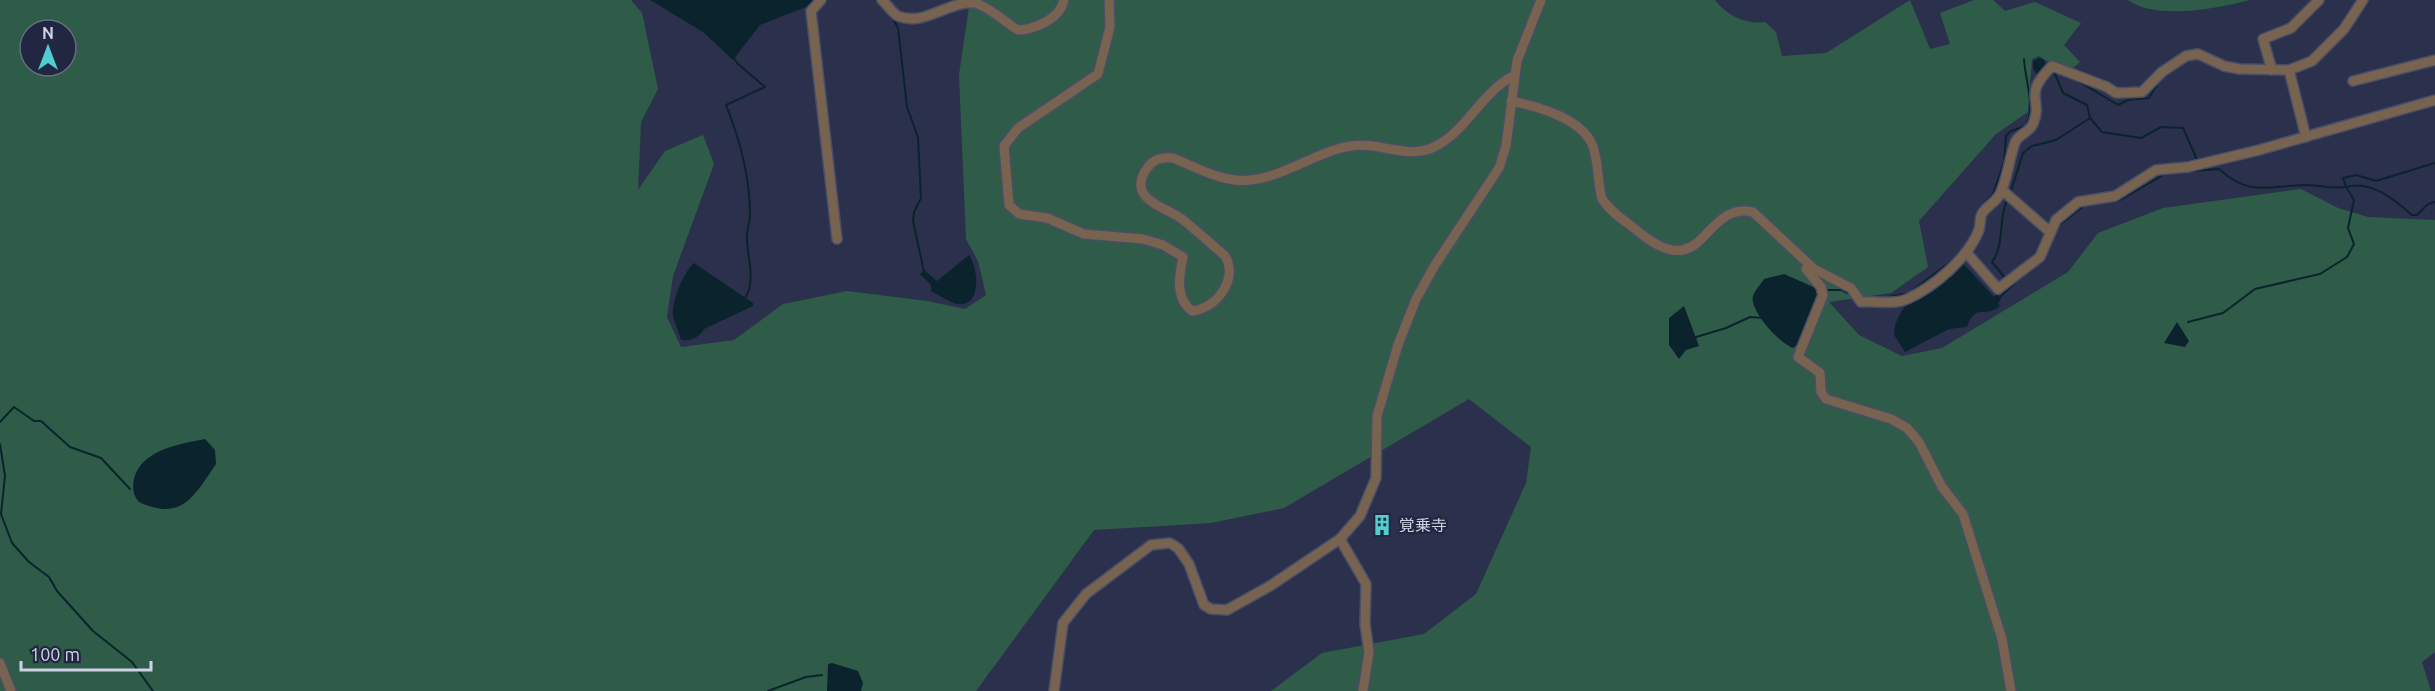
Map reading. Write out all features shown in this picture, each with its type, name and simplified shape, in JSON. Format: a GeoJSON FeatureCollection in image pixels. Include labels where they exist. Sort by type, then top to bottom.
{"type":"FeatureCollection","features":[{"type":"Feature","properties":{"kind":"street"},"geometry":{"type":"LineString","coordinates":[[821,0],[811,11],[837,239]]}},
{"type":"Feature","properties":{"kind":"street"},"geometry":{"type":"LineString","coordinates":[[882,0],[897,15],[903,17],[925,16],[962,2],[975,3],[1018,30],[1041,24],[1063,6],[1064,0]]}},
{"type":"Feature","properties":{"kind":"street"},"geometry":{"type":"LineString","coordinates":[[1109,0],[1110,27],[1098,74],[1018,128],[1004,146],[1010,206],[1019,214],[1047,218],[1083,234],[1143,239],[1162,245],[1183,257],[1180,295],[1184,304],[1192,311],[1210,306],[1223,290],[1231,272],[1230,264],[1225,256],[1181,218],[1153,205],[1146,198],[1144,175],[1153,161],[1165,157],[1173,158],[1229,180],[1267,176],[1350,146],[1423,152],[1438,146],[1496,85],[1513,76]]}},
{"type":"Feature","properties":{"kind":"street"},"geometry":{"type":"LineString","coordinates":[[1054,691],[1063,623],[1086,594],[1151,545],[1170,543],[1178,548],[1189,564],[1199,598],[1204,605],[1219,611],[1235,607],[1340,539],[1359,516],[1376,477],[1377,416],[1382,392],[1412,308],[1435,265],[1499,168],[1506,146],[1513,76],[1527,31],[1541,0]]}},
{"type":"Feature","properties":{"kind":"street"},"geometry":{"type":"LineString","coordinates":[[2272,70],[2263,39],[2291,28],[2319,0]]}},
{"type":"Feature","properties":{"kind":"street"},"geometry":{"type":"LineString","coordinates":[[1511,100],[1569,122],[1580,129],[1592,144],[1602,199],[1660,249],[1678,252],[1692,248],[1730,213],[1742,210],[1754,212],[1764,219],[1794,252],[1814,269],[1851,288],[1861,302],[1905,300],[1949,268],[1966,252],[1979,229],[1982,213],[1998,200],[2015,142],[2032,128],[2035,120],[2034,92],[2037,81],[2050,68],[2079,75],[2116,93],[2142,92],[2162,72],[2186,56],[2198,54],[2224,66],[2239,69],[2289,70],[2312,61],[2344,29],[2363,0]]}},
{"type":"Feature","properties":{"kind":"street"},"geometry":{"type":"LineString","coordinates":[[2353,81],[2435,60]]}},
{"type":"Feature","properties":{"kind":"street"},"geometry":{"type":"LineString","coordinates":[[2289,70],[2306,137]]}},
{"type":"Feature","properties":{"kind":"street"},"geometry":{"type":"LineString","coordinates":[[1966,252],[1998,289],[2005,286],[2044,253],[2049,231],[2056,220],[2078,202],[2115,196],[2156,170],[2200,163],[2306,137],[2435,100]]}},
{"type":"Feature","properties":{"kind":"street"},"geometry":{"type":"LineString","coordinates":[[2002,190],[2049,231]]}},
{"type":"Feature","properties":{"kind":"street"},"geometry":{"type":"LineString","coordinates":[[1794,252],[1793,258],[1813,275],[1822,291],[1798,357],[1820,373],[1821,392],[1826,399],[1891,419],[1907,428],[1919,442],[1942,487],[1963,514],[2002,639],[2011,691]]}},
{"type":"Feature","properties":{"kind":"street"},"geometry":{"type":"LineString","coordinates":[[1340,539],[1366,584],[1365,624],[1369,652],[1363,691]]}},
{"type":"Feature","properties":{"kind":"street"},"geometry":{"type":"LineString","coordinates":[[0,663],[11,691]]}},
{"type":"Feature","properties":{"kind":"green space"},"geometry":{"type":"Polygon","coordinates":[[[0,0],[631,0],[642,13],[658,89],[641,122],[638,190],[665,151],[703,135],[714,164],[673,276],[667,317],[681,347],[734,340],[783,304],[847,291],[927,301],[965,309],[986,295],[978,261],[966,239],[959,75],[970,0],[1715,0],[1737,18],[1758,23],[1765,22],[1776,32],[1782,56],[1826,53],[1910,0],[1930,49],[1950,44],[1940,13],[1974,0],[1993,0],[2005,11],[2035,2],[2081,23],[2064,45],[2080,62],[2071,70],[2053,65],[2039,56],[2032,59],[2028,112],[1996,134],[1919,221],[1928,267],[1891,293],[1829,302],[1859,335],[1902,356],[1942,348],[2068,272],[2098,233],[2163,208],[2301,189],[2338,208],[2368,217],[2435,220],[2435,652],[2422,662],[2431,691],[1271,691],[1322,653],[1424,634],[1476,594],[1526,483],[1531,447],[1469,399],[1284,508],[1211,523],[1094,530],[976,691],[0,691],[0,0]]]}},
{"type":"Feature","properties":{"kind":"green space"},"geometry":{"type":"Polygon","coordinates":[[[2128,0],[2249,0],[2221,7],[2170,11],[2154,10],[2128,0]]]}},
{"type":"Feature","properties":{"kind":"water"},"geometry":{"type":"Polygon","coordinates":[[[650,0],[816,0],[811,5],[760,25],[733,60],[703,32],[650,0]]]}},
{"type":"Feature","properties":{"kind":"water"},"geometry":{"type":"Polygon","coordinates":[[[2043,59],[2048,68],[2039,77],[2033,69],[2033,61],[2043,59]]]}},
{"type":"Feature","properties":{"kind":"water"},"geometry":{"type":"Polygon","coordinates":[[[969,255],[975,268],[976,286],[971,300],[965,304],[954,303],[931,291],[931,285],[920,274],[924,270],[937,281],[969,255]]]}},
{"type":"Feature","properties":{"kind":"water"},"geometry":{"type":"Polygon","coordinates":[[[1960,260],[1994,297],[1997,294],[2001,299],[1998,303],[2000,306],[1995,310],[1977,313],[1970,319],[1967,327],[1949,329],[1905,352],[1894,335],[1901,312],[1919,292],[1960,260]]]}},
{"type":"Feature","properties":{"kind":"water"},"geometry":{"type":"Polygon","coordinates":[[[694,263],[753,303],[753,306],[704,329],[694,338],[681,340],[673,317],[674,304],[682,281],[694,263]]]}},
{"type":"Feature","properties":{"kind":"water"},"geometry":{"type":"Polygon","coordinates":[[[1784,274],[1818,289],[1820,294],[1797,345],[1793,348],[1781,340],[1760,318],[1753,302],[1753,296],[1764,279],[1784,274]]]}},
{"type":"Feature","properties":{"kind":"water"},"geometry":{"type":"Polygon","coordinates":[[[1684,306],[1699,346],[1686,350],[1679,359],[1669,345],[1669,318],[1684,306]]]}},
{"type":"Feature","properties":{"kind":"water"},"geometry":{"type":"Polygon","coordinates":[[[2177,322],[2189,341],[2185,347],[2164,343],[2177,322]]]}},
{"type":"Feature","properties":{"kind":"water"},"geometry":{"type":"Polygon","coordinates":[[[205,439],[215,450],[216,464],[193,495],[176,507],[166,509],[139,502],[134,494],[133,482],[144,461],[173,446],[205,439]]]}},
{"type":"Feature","properties":{"kind":"water"},"geometry":{"type":"Polygon","coordinates":[[[832,663],[858,671],[863,683],[861,691],[827,691],[828,664],[832,663]]]}},
{"type":"Feature","properties":{"kind":"waterway"},"geometry":{"type":"LineString","coordinates":[[891,15],[898,28],[907,107],[918,137],[921,198],[914,212],[913,221],[924,272]]}},
{"type":"Feature","properties":{"kind":"waterway"},"geometry":{"type":"LineString","coordinates":[[733,56],[737,63],[765,87],[726,105],[743,159],[750,200],[747,237],[751,277],[744,300]]}},
{"type":"Feature","properties":{"kind":"waterway"},"geometry":{"type":"LineString","coordinates":[[1968,242],[1975,229],[1978,210],[1993,194],[2004,162],[2006,136],[2011,131],[2026,126],[2029,119],[2030,102],[2024,59]]}},
{"type":"Feature","properties":{"kind":"waterway"},"geometry":{"type":"LineString","coordinates":[[2053,69],[2063,93],[2087,105],[2090,118]]}},
{"type":"Feature","properties":{"kind":"waterway"},"geometry":{"type":"LineString","coordinates":[[2078,81],[2118,105],[2128,100],[2149,98],[2159,81]]}},
{"type":"Feature","properties":{"kind":"waterway"},"geometry":{"type":"LineString","coordinates":[[2011,191],[2023,153],[2032,146],[2056,140],[2090,118],[2102,132],[2141,138],[2161,127],[2183,128],[2198,162]]}},
{"type":"Feature","properties":{"kind":"waterway"},"geometry":{"type":"LineString","coordinates":[[2191,171],[2219,169],[2240,183],[2259,188],[2304,185],[2346,187],[2343,178],[2356,175],[2376,181],[2435,163]]}},
{"type":"Feature","properties":{"kind":"waterway"},"geometry":{"type":"LineString","coordinates":[[2057,227],[2085,205],[2120,200],[2165,174]]}},
{"type":"Feature","properties":{"kind":"waterway"},"geometry":{"type":"LineString","coordinates":[[2188,322],[2223,313],[2255,289],[2320,274],[2347,257],[2354,244],[2348,228],[2354,200],[2346,187],[2364,186],[2382,192],[2412,215],[2417,215],[2428,204],[2435,202]]}},
{"type":"Feature","properties":{"kind":"waterway"},"geometry":{"type":"LineString","coordinates":[[2006,279],[1992,262],[1999,248],[2007,200]]}},
{"type":"Feature","properties":{"kind":"waterway"},"geometry":{"type":"LineString","coordinates":[[2043,259],[2052,241]]}},
{"type":"Feature","properties":{"kind":"waterway"},"geometry":{"type":"LineString","coordinates":[[1884,298],[1909,293],[1953,260]]}},
{"type":"Feature","properties":{"kind":"waterway"},"geometry":{"type":"LineString","coordinates":[[1998,299],[2022,276]]}},
{"type":"Feature","properties":{"kind":"waterway"},"geometry":{"type":"LineString","coordinates":[[1823,290],[1842,290],[1855,297]]}},
{"type":"Feature","properties":{"kind":"waterway"},"geometry":{"type":"LineString","coordinates":[[1693,338],[1726,328],[1750,317],[1763,318]]}},
{"type":"Feature","properties":{"kind":"waterway"},"geometry":{"type":"LineString","coordinates":[[0,422],[14,407],[34,421],[41,421],[70,447],[101,458],[130,489]]}},
{"type":"Feature","properties":{"kind":"waterway"},"geometry":{"type":"LineString","coordinates":[[0,444],[5,476],[1,514],[12,543],[29,562],[49,577],[57,591],[93,631],[132,662],[153,691]]}},
{"type":"Feature","properties":{"kind":"waterway"},"geometry":{"type":"LineString","coordinates":[[768,691],[806,677],[822,675]]}},
{"type":"Feature","properties":{"kind":"place","name":"覚乗寺"},"geometry":{"type":"Point","coordinates":[1382,525]}}]}
